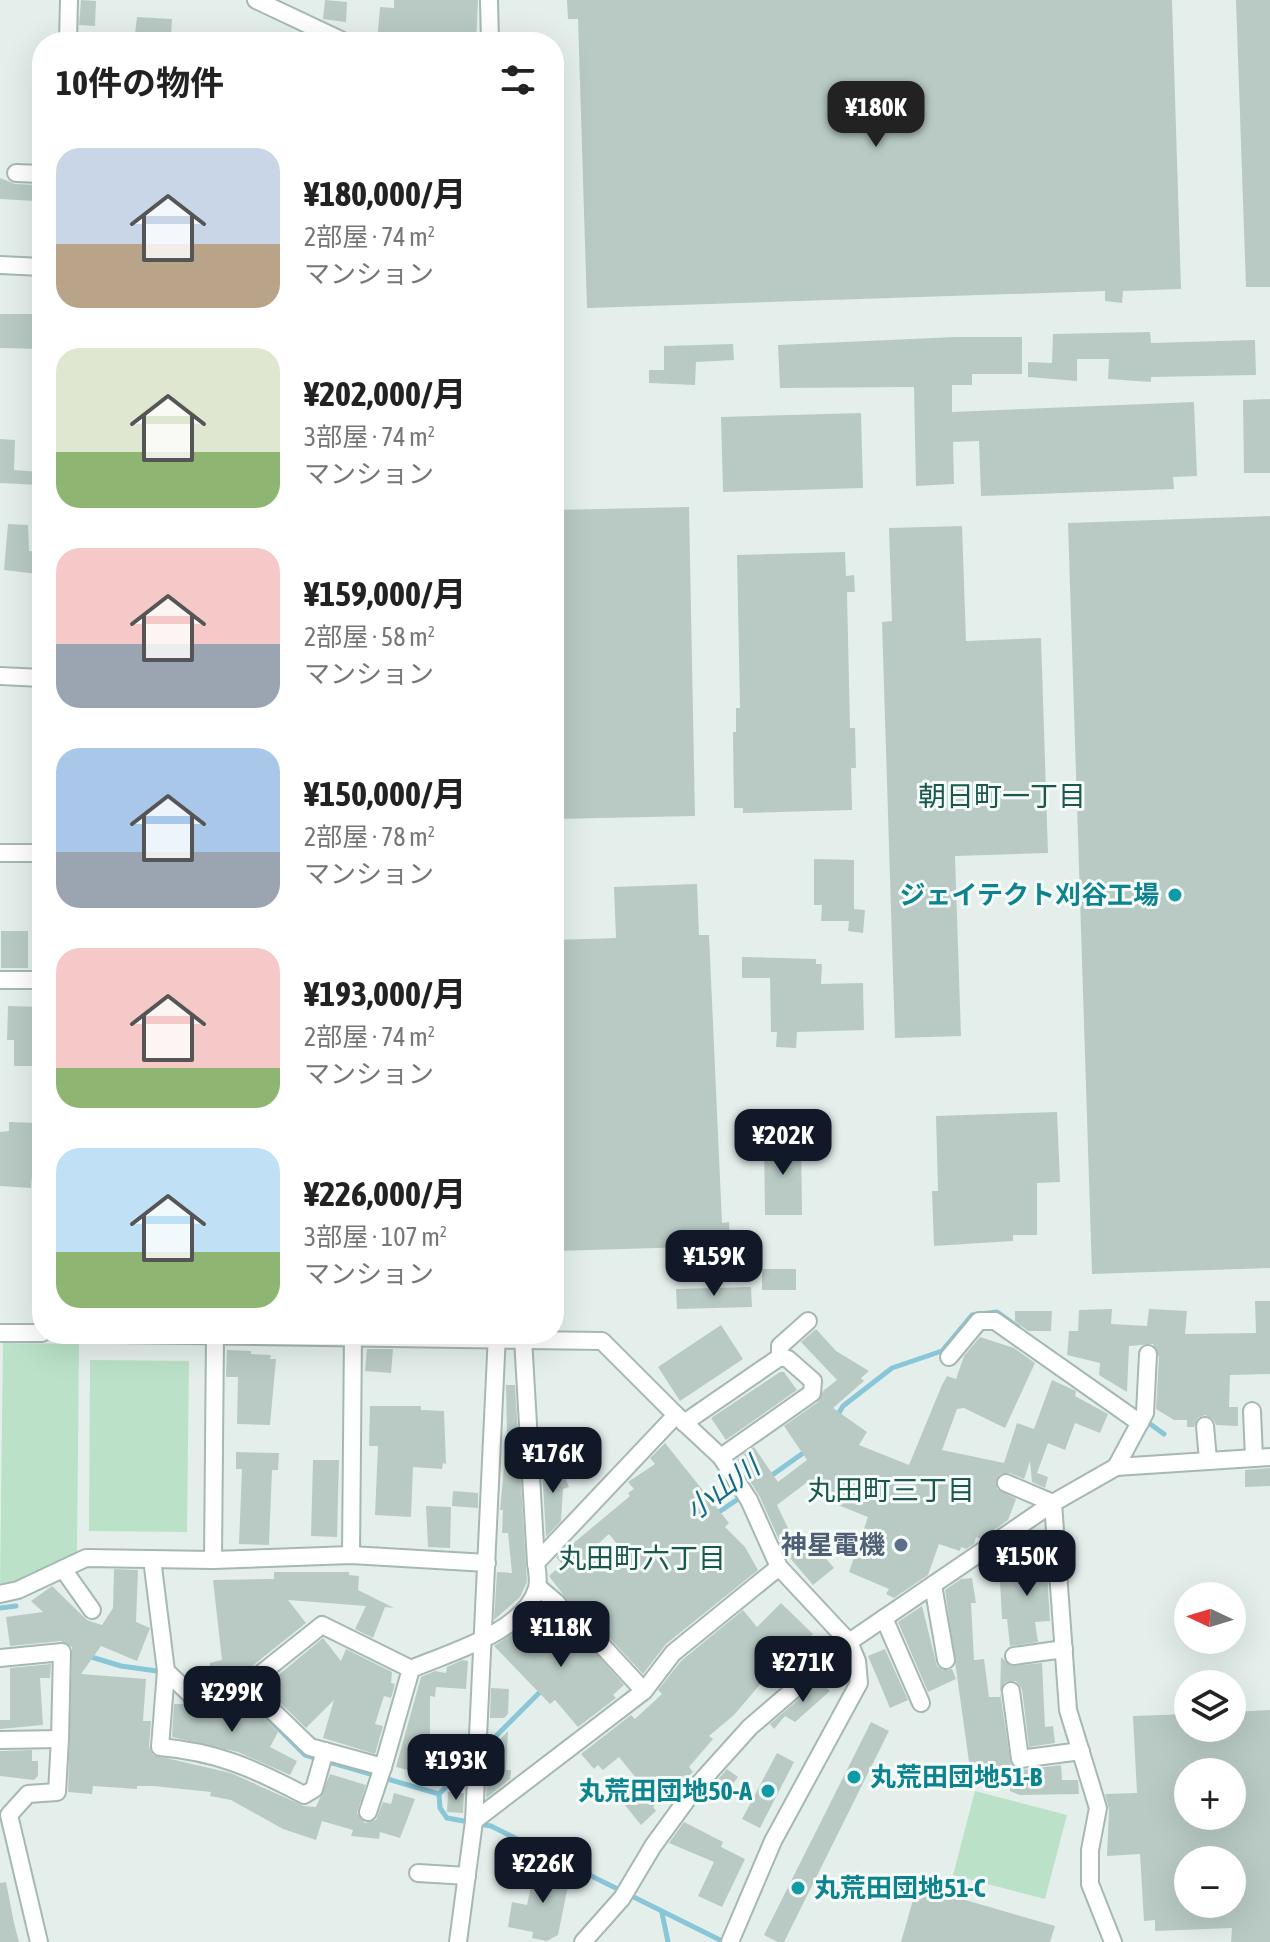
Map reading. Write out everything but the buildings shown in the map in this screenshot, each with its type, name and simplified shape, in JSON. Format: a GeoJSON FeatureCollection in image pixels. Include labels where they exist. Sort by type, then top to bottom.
{"type":"FeatureCollection","features":[{"type":"Feature","properties":{"kind":"street"},"geometry":{"type":"LineString","coordinates":[[68,32],[69,0]]}},
{"type":"Feature","properties":{"kind":"street"},"geometry":{"type":"LineString","coordinates":[[256,0],[324,32]]}},
{"type":"Feature","properties":{"kind":"street"},"geometry":{"type":"LineString","coordinates":[[489,0],[490,32]]}},
{"type":"Feature","properties":{"kind":"street"},"geometry":{"type":"LineString","coordinates":[[16,173],[32,174]]}},
{"type":"Feature","properties":{"kind":"street"},"geometry":{"type":"LineString","coordinates":[[0,265],[32,267]]}},
{"type":"Feature","properties":{"kind":"street"},"geometry":{"type":"LineString","coordinates":[[0,676],[32,678]]}},
{"type":"Feature","properties":{"kind":"street"},"geometry":{"type":"LineString","coordinates":[[0,853],[32,853]]}},
{"type":"Feature","properties":{"kind":"street"},"geometry":{"type":"LineString","coordinates":[[0,980],[32,980]]}},
{"type":"Feature","properties":{"kind":"street"},"geometry":{"type":"LineString","coordinates":[[780,1357],[780,1346],[808,1321]]}},
{"type":"Feature","properties":{"kind":"street"},"geometry":{"type":"LineString","coordinates":[[949,1357],[979,1321],[995,1321],[1142,1418]]}},
{"type":"Feature","properties":{"kind":"street"},"geometry":{"type":"LineString","coordinates":[[0,1333],[32,1333]]}},
{"type":"Feature","properties":{"kind":"street"},"geometry":{"type":"LineString","coordinates":[[564,1340],[602,1341],[721,1457],[749,1500],[779,1567],[849,1642],[857,1661],[859,1683],[773,1841],[730,1942]]}},
{"type":"Feature","properties":{"kind":"street"},"geometry":{"type":"LineString","coordinates":[[213,1560],[215,1344]]}},
{"type":"Feature","properties":{"kind":"street"},"geometry":{"type":"LineString","coordinates":[[351,1555],[353,1344]]}},
{"type":"Feature","properties":{"kind":"street"},"geometry":{"type":"LineString","coordinates":[[458,1942],[473,1828],[497,1344]]}},
{"type":"Feature","properties":{"kind":"street"},"geometry":{"type":"LineString","coordinates":[[382,1767],[310,1747],[253,1692],[253,1680],[322,1625],[411,1669],[482,1639],[501,1629],[526,1609],[538,1587],[523,1344]]}},
{"type":"Feature","properties":{"kind":"street"},"geometry":{"type":"LineString","coordinates":[[1116,1467],[1142,1418],[1148,1354]]}},
{"type":"Feature","properties":{"kind":"street"},"geometry":{"type":"LineString","coordinates":[[536,1563],[680,1419],[780,1357],[788,1359],[813,1381],[812,1393],[721,1457]]}},
{"type":"Feature","properties":{"kind":"street"},"geometry":{"type":"LineString","coordinates":[[1112,1388],[1142,1418]]}},
{"type":"Feature","properties":{"kind":"street"},"geometry":{"type":"LineString","coordinates":[[583,1942],[626,1891],[653,1846],[718,1759],[849,1642],[1053,1503],[1116,1467],[1262,1458],[1252,1411]]}},
{"type":"Feature","properties":{"kind":"street"},"geometry":{"type":"LineString","coordinates":[[1205,1426],[1208,1460]]}},
{"type":"Feature","properties":{"kind":"street"},"geometry":{"type":"LineString","coordinates":[[1006,1483],[1053,1503]]}},
{"type":"Feature","properties":{"kind":"street"},"geometry":{"type":"LineString","coordinates":[[1053,1503],[1068,1710],[1098,1808],[1090,1850],[1090,1884],[1113,1942]]}},
{"type":"Feature","properties":{"kind":"street"},"geometry":{"type":"LineString","coordinates":[[0,1594],[18,1590],[86,1558],[213,1560],[351,1555],[487,1563]]}},
{"type":"Feature","properties":{"kind":"street"},"geometry":{"type":"LineString","coordinates":[[152,1559],[166,1671],[160,1747],[202,1751],[247,1765],[304,1795],[314,1789],[325,1752]]}},
{"type":"Feature","properties":{"kind":"street"},"geometry":{"type":"LineString","coordinates":[[473,1828],[644,1691],[673,1653],[779,1567]]}},
{"type":"Feature","properties":{"kind":"street"},"geometry":{"type":"LineString","coordinates":[[63,1569],[92,1610]]}},
{"type":"Feature","properties":{"kind":"street"},"geometry":{"type":"LineString","coordinates":[[933,1585],[946,1660]]}},
{"type":"Feature","properties":{"kind":"street"},"geometry":{"type":"LineString","coordinates":[[538,1587],[644,1691]]}},
{"type":"Feature","properties":{"kind":"street"},"geometry":{"type":"LineString","coordinates":[[884,1618],[921,1703]]}},
{"type":"Feature","properties":{"kind":"street"},"geometry":{"type":"LineString","coordinates":[[1014,1656],[1064,1649]]}},
{"type":"Feature","properties":{"kind":"street"},"geometry":{"type":"LineString","coordinates":[[0,1658],[62,1652],[57,1792],[28,1794],[9,1815],[39,1942]]}},
{"type":"Feature","properties":{"kind":"street"},"geometry":{"type":"LineString","coordinates":[[368,1812],[411,1669]]}},
{"type":"Feature","properties":{"kind":"street"},"geometry":{"type":"LineString","coordinates":[[166,1671],[193,1697],[238,1702],[253,1692]]}},
{"type":"Feature","properties":{"kind":"street"},"geometry":{"type":"LineString","coordinates":[[1011,1691],[1020,1759],[1081,1751]]}},
{"type":"Feature","properties":{"kind":"street"},"geometry":{"type":"LineString","coordinates":[[0,1740],[60,1739]]}},
{"type":"Feature","properties":{"kind":"street"},"geometry":{"type":"LineString","coordinates":[[418,1873],[467,1876]]}},
{"type":"Feature","properties":{"kind":"green space"},"geometry":{"type":"Polygon","coordinates":[[[3,1343],[79,1344],[77,1555],[16,1583],[0,1586],[3,1343]]]}},
{"type":"Feature","properties":{"kind":"green space"},"geometry":{"type":"Polygon","coordinates":[[[90,1360],[189,1361],[187,1532],[89,1531],[90,1360]]]}},
{"type":"Feature","properties":{"kind":"green space"},"geometry":{"type":"Polygon","coordinates":[[[975,1791],[1067,1815],[1045,1899],[953,1875],[975,1791]]]}},
{"type":"Feature","properties":{"kind":"waterway","name":"小山川"},"geometry":{"type":"LineString","coordinates":[[836,1418],[843,1406],[892,1368],[942,1351],[972,1315],[997,1312],[1018,1327]]}},
{"type":"Feature","properties":{"kind":"waterway","name":"小山川"},"geometry":{"type":"LineString","coordinates":[[1146,1421],[1164,1434]]}},
{"type":"Feature","properties":{"kind":"waterway","name":"小山川"},"geometry":{"type":"LineString","coordinates":[[768,1478],[806,1451]]}},
{"type":"Feature","properties":{"kind":"waterway","name":"小山川"},"geometry":{"type":"LineString","coordinates":[[716,1514],[744,1495]]}},
{"type":"Feature","properties":{"kind":"waterway","name":"小山川"},"geometry":{"type":"LineString","coordinates":[[0,1608],[16,1606]]}},
{"type":"Feature","properties":{"kind":"waterway","name":"小山川"},"geometry":{"type":"LineString","coordinates":[[88,1656],[121,1666],[164,1672]]}},
{"type":"Feature","properties":{"kind":"waterway","name":"小山川"},"geometry":{"type":"LineString","coordinates":[[184,1680],[216,1691]]}},
{"type":"Feature","properties":{"kind":"waterway","name":"小山川"},"geometry":{"type":"LineString","coordinates":[[481,1751],[542,1690]]}},
{"type":"Feature","properties":{"kind":"waterway","name":"小山川"},"geometry":{"type":"LineString","coordinates":[[263,1713],[305,1755],[439,1794],[472,1761]]}},
{"type":"Feature","properties":{"kind":"waterway"},"geometry":{"type":"LineString","coordinates":[[439,1794],[440,1808],[447,1818],[491,1826],[720,1940]]}},
{"type":"Feature","properties":{"kind":"waterway"},"geometry":{"type":"LineString","coordinates":[[662,1913],[668,1942]]}},
{"type":"Feature","properties":{"kind":"place","name":"ジェイテクト刈谷工場"},"geometry":{"type":"Point","coordinates":[1175,895]}},
{"type":"Feature","properties":{"kind":"place","name":"神星電機"},"geometry":{"type":"Point","coordinates":[901,1545]}},
{"type":"Feature","properties":{"kind":"place","name":"丸荒田団地51-B"},"geometry":{"type":"Point","coordinates":[854,1777]}},
{"type":"Feature","properties":{"kind":"place","name":"丸荒田団地50-A"},"geometry":{"type":"Point","coordinates":[768,1791]}},
{"type":"Feature","properties":{"kind":"place","name":"丸荒田団地51-C"},"geometry":{"type":"Point","coordinates":[798,1888]}},
{"type":"Feature","properties":{"kind":"district","name":"朝日町一丁目"},"geometry":{"type":"Point","coordinates":[1002,796]}},
{"type":"Feature","properties":{"kind":"district","name":"丸田町三丁目"},"geometry":{"type":"Point","coordinates":[891,1490]}},
{"type":"Feature","properties":{"kind":"district","name":"丸田町六丁目"},"geometry":{"type":"Point","coordinates":[642,1558]}}]}
